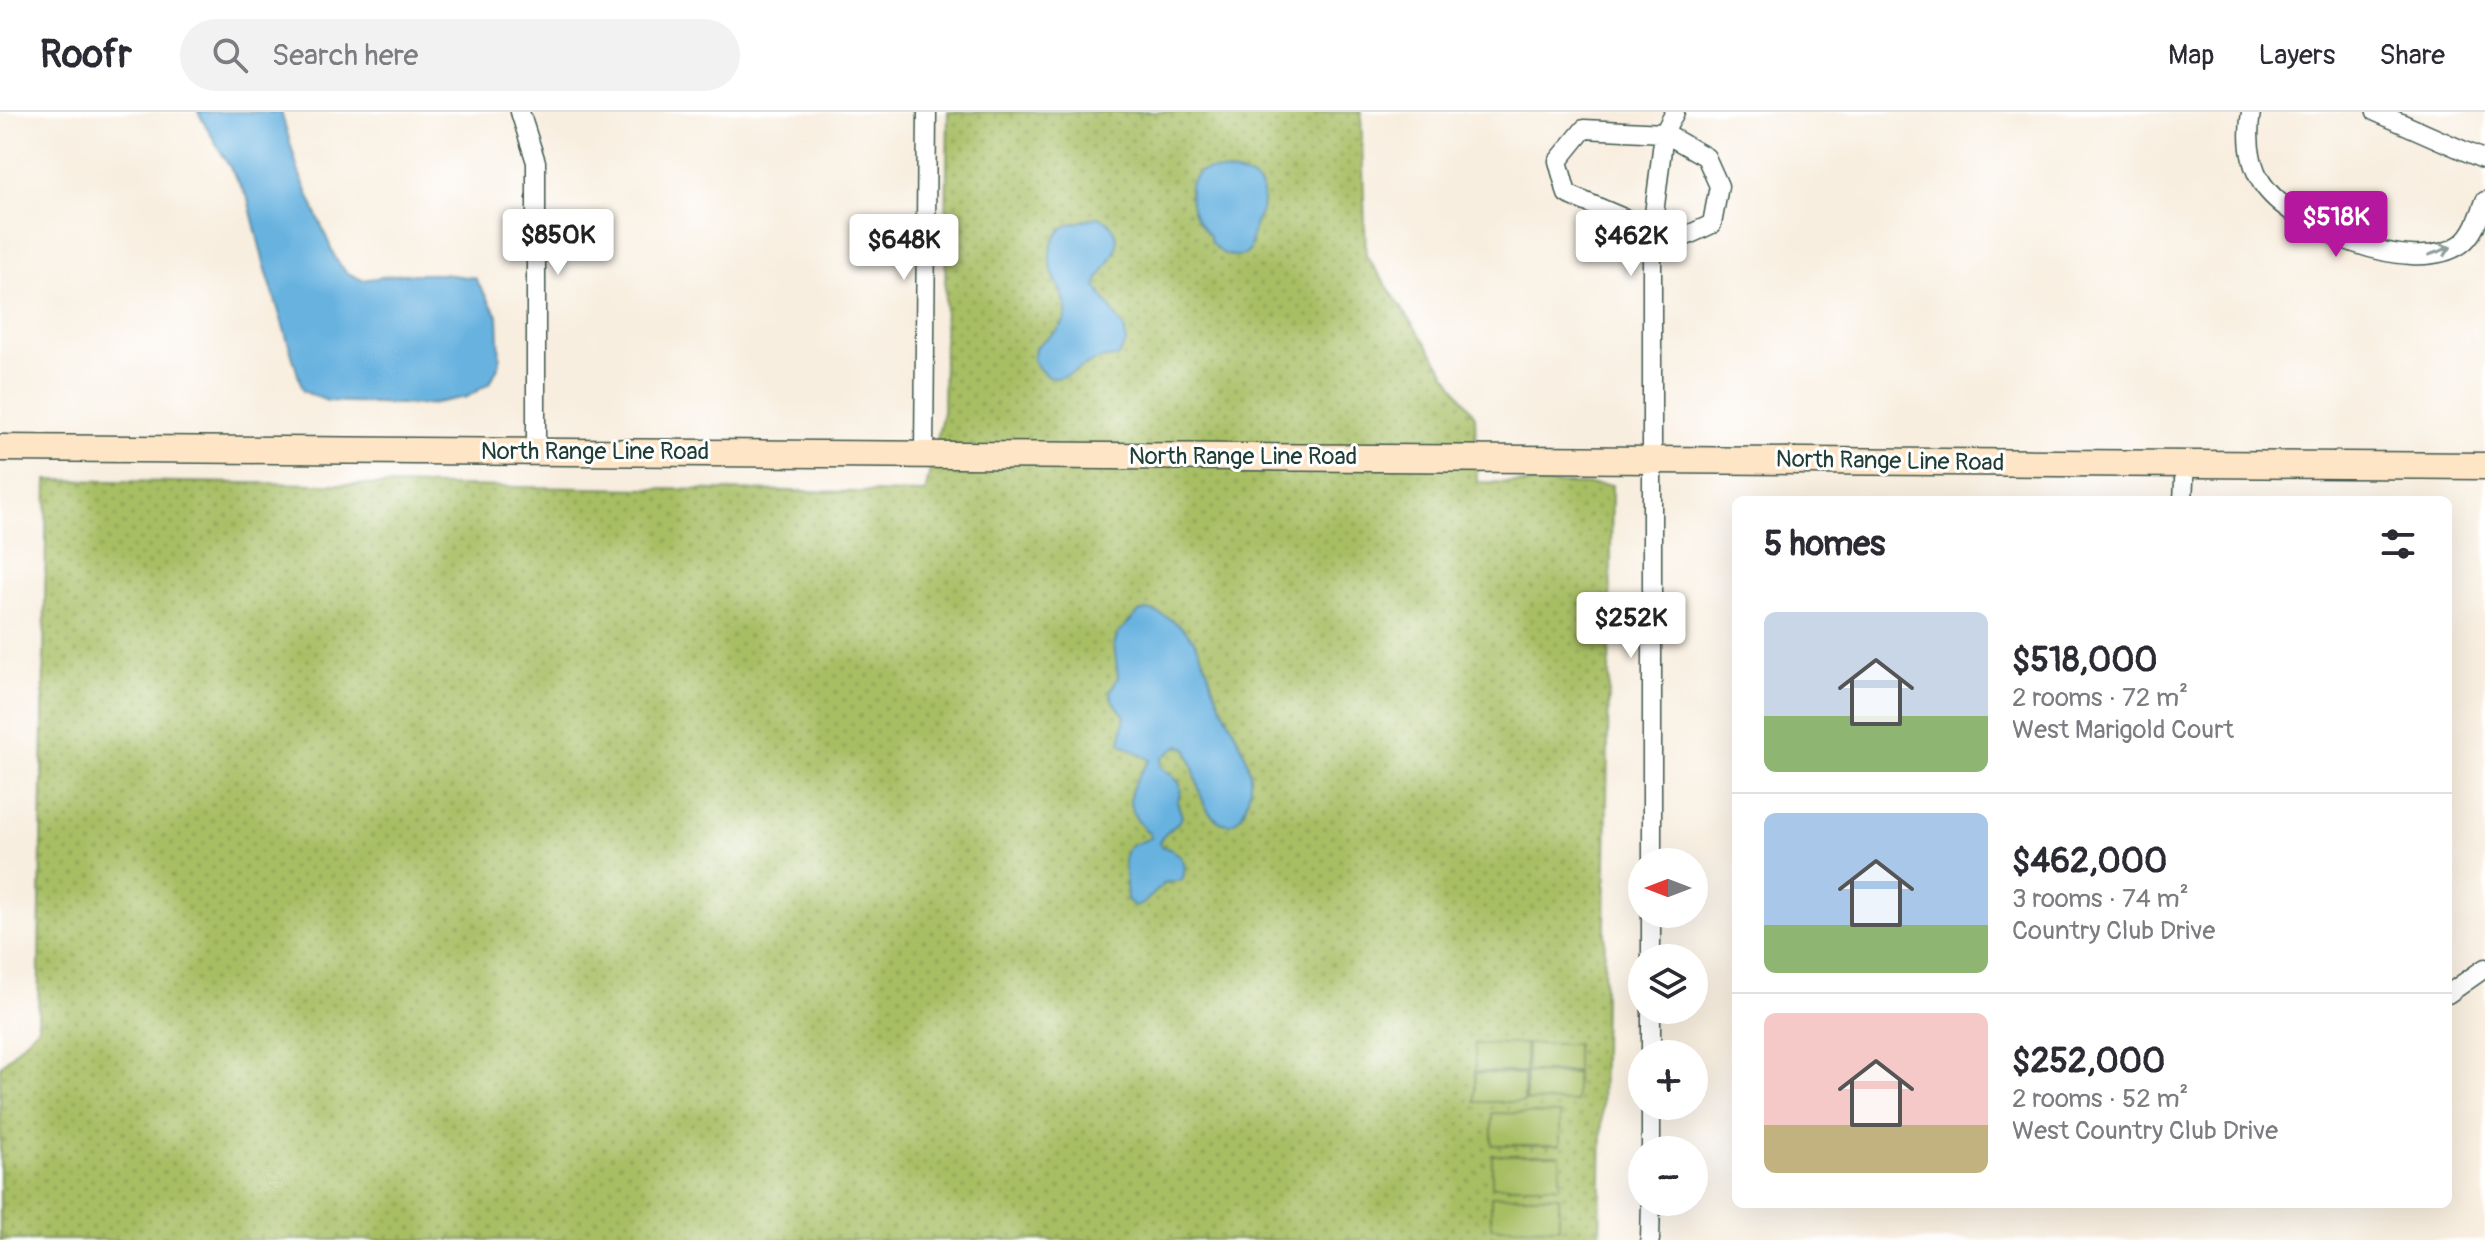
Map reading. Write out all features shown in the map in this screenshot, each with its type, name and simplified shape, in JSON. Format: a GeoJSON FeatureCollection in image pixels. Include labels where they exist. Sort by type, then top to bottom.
{"type":"FeatureCollection","features":[{"type":"Feature","properties":{"kind":"street"},"geometry":{"type":"LineString","coordinates":[[520,112],[536,162],[536,450]]}},
{"type":"Feature","properties":{"kind":"street"},"geometry":{"type":"LineString","coordinates":[[924,453],[927,112]]}},
{"type":"Feature","properties":{"kind":"street"},"geometry":{"type":"LineString","coordinates":[[1652,848],[1652,230],[1664,133],[1675,112]]}},
{"type":"Feature","properties":{"kind":"street"},"geometry":{"type":"LineString","coordinates":[[2251,112],[2248,133],[2250,157],[2264,186],[2303,219],[2344,240],[2382,252],[2428,256],[2461,244],[2477,222],[2485,201]]}},
{"type":"Feature","properties":{"kind":"street"},"geometry":{"type":"LineString","coordinates":[[2376,112],[2485,160]]}},
{"type":"Feature","properties":{"kind":"street"},"geometry":{"type":"LineString","coordinates":[[1584,129],[1664,133],[1706,157],[1719,186],[1712,224],[1686,236],[1652,230],[1567,194],[1558,161],[1584,129]]}},
{"type":"Feature","properties":{"kind":"street","name":"North Range Line Road"},"geometry":{"type":"LineString","coordinates":[[0,448],[2485,466]]}},
{"type":"Feature","properties":{"kind":"street"},"geometry":{"type":"LineString","coordinates":[[2183,496],[2185,463]]}},
{"type":"Feature","properties":{"kind":"street"},"geometry":{"type":"LineString","coordinates":[[2452,991],[2485,968]]}},
{"type":"Feature","properties":{"kind":"street"},"geometry":{"type":"LineString","coordinates":[[1650,1240],[1651,1216]]}},
{"type":"Feature","properties":{"kind":"green space"},"geometry":{"type":"Polygon","coordinates":[[[948,112],[1361,112],[1366,255],[1475,416],[1477,482],[1612,485],[1600,1240],[0,1240],[0,1067],[38,1027],[47,480],[925,493],[943,412],[948,112]]]}},
{"type":"Feature","properties":{"kind":"green space"},"geometry":{"type":"Polygon","coordinates":[[[1475,1044],[1525,1044],[1525,1072],[1475,1072],[1475,1044]]]}},
{"type":"Feature","properties":{"kind":"green space"},"geometry":{"type":"Polygon","coordinates":[[[1527,1044],[1576,1044],[1576,1072],[1526,1072],[1527,1044]]]}},
{"type":"Feature","properties":{"kind":"green space"},"geometry":{"type":"Polygon","coordinates":[[[1475,1073],[1524,1074],[1524,1102],[1475,1102],[1475,1073]]]}},
{"type":"Feature","properties":{"kind":"green space"},"geometry":{"type":"Polygon","coordinates":[[[1526,1073],[1576,1074],[1576,1102],[1526,1101],[1526,1073]]]}},
{"type":"Feature","properties":{"kind":"green space"},"geometry":{"type":"Polygon","coordinates":[[[1492,1113],[1560,1114],[1560,1145],[1492,1145],[1492,1113]]]}},
{"type":"Feature","properties":{"kind":"green space"},"geometry":{"type":"Polygon","coordinates":[[[1492,1155],[1560,1155],[1560,1186],[1492,1186],[1492,1155]]]}},
{"type":"Feature","properties":{"kind":"green space"},"geometry":{"type":"Polygon","coordinates":[[[1491,1196],[1559,1196],[1559,1228],[1491,1227],[1491,1196]]]}},
{"type":"Feature","properties":{"kind":"water"},"geometry":{"type":"Polygon","coordinates":[[[198,112],[281,112],[299,173],[336,260],[346,272],[362,280],[402,274],[475,278],[498,316],[500,363],[490,383],[467,397],[425,405],[327,401],[303,391],[248,199],[198,112]]]}},
{"type":"Feature","properties":{"kind":"water"},"geometry":{"type":"Polygon","coordinates":[[[1209,170],[1248,176],[1261,187],[1262,207],[1250,249],[1244,255],[1233,256],[1217,249],[1194,213],[1190,184],[1199,172],[1209,170]]]}},
{"type":"Feature","properties":{"kind":"water"},"geometry":{"type":"Polygon","coordinates":[[[1096,217],[1109,223],[1117,243],[1116,251],[1096,286],[1125,330],[1126,343],[1117,357],[1098,360],[1064,376],[1048,376],[1033,360],[1035,348],[1060,327],[1066,309],[1053,273],[1050,252],[1064,227],[1096,217]]]}},
{"type":"Feature","properties":{"kind":"water"},"geometry":{"type":"Polygon","coordinates":[[[1147,610],[1178,625],[1197,646],[1245,756],[1250,786],[1241,816],[1228,824],[1219,821],[1205,806],[1186,748],[1179,745],[1162,758],[1160,766],[1180,785],[1177,801],[1182,817],[1159,842],[1181,858],[1184,873],[1182,880],[1165,883],[1136,907],[1127,900],[1124,859],[1128,847],[1151,838],[1134,815],[1130,797],[1136,780],[1150,760],[1120,743],[1125,716],[1112,700],[1110,692],[1118,677],[1114,645],[1118,633],[1139,612],[1147,610]]]}}]}
